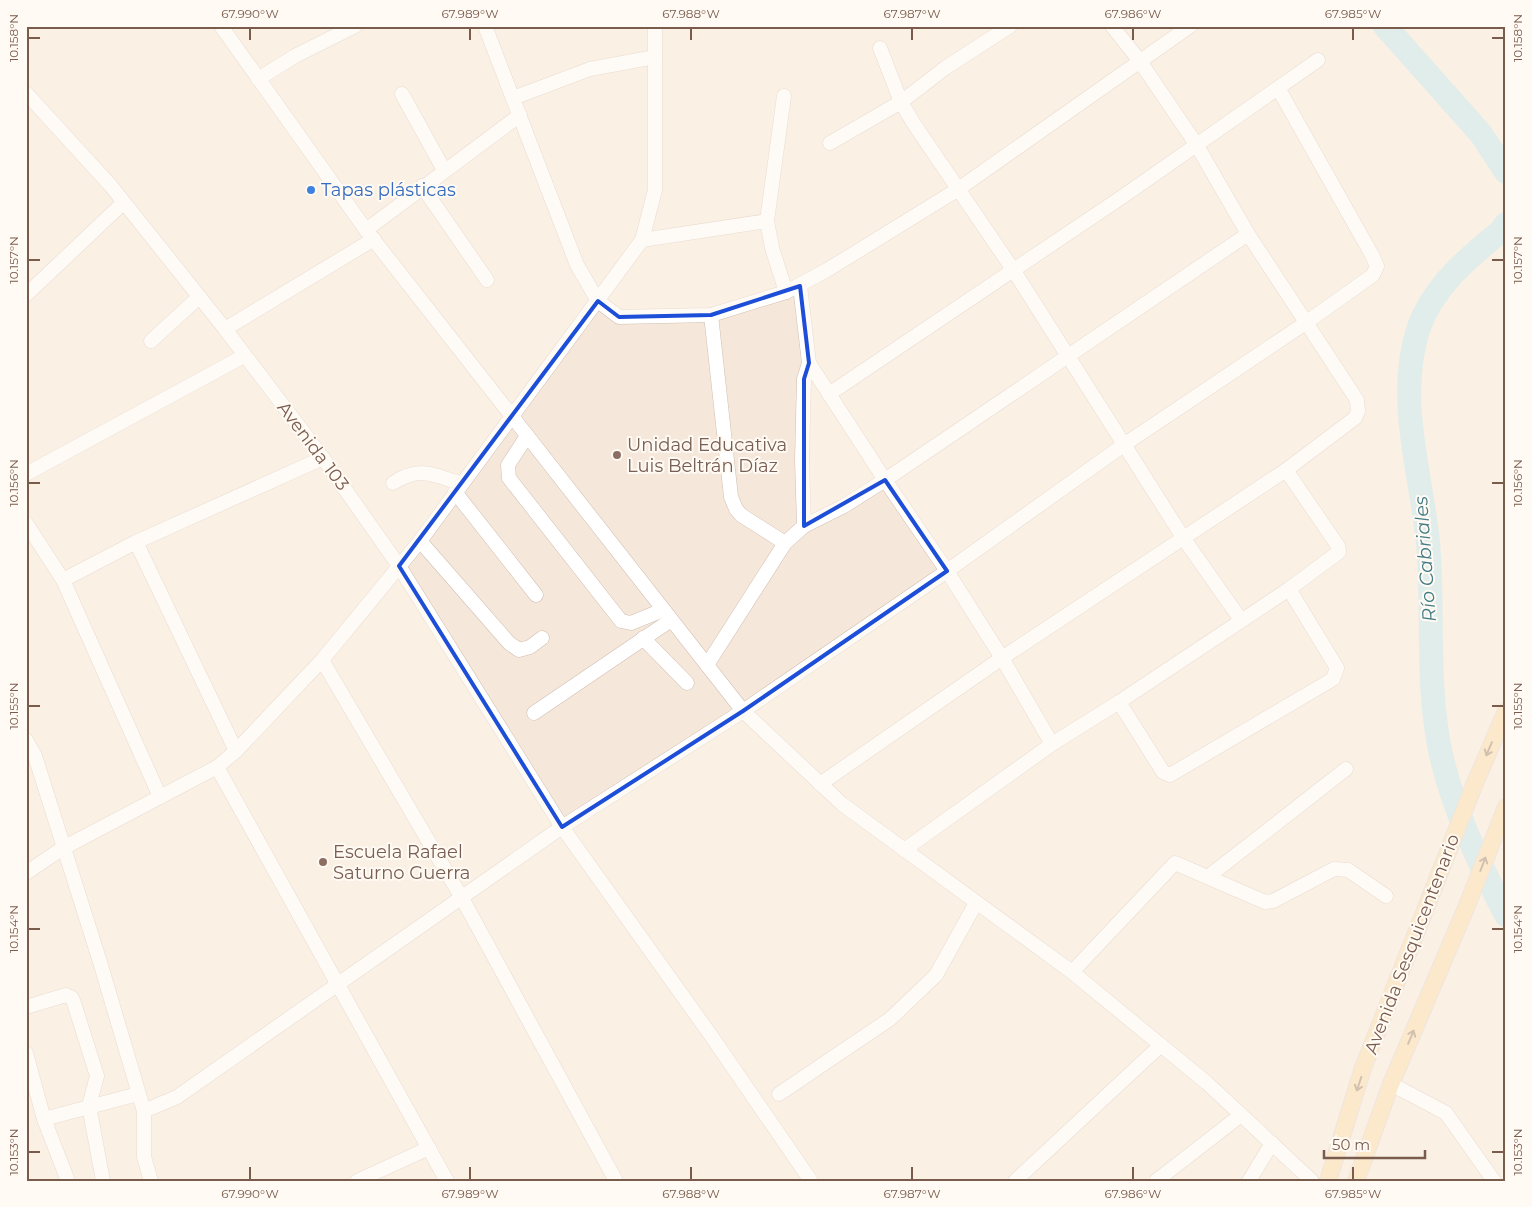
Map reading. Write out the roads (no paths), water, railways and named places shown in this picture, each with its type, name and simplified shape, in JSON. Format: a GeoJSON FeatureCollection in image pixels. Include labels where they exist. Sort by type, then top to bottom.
{"type":"FeatureCollection","features":[{"type":"Feature","properties":{"kind":"main road","name":"Avenida Sesquicentenario"},"geometry":{"type":"LineString","coordinates":[[1328,1181],[1364,1068],[1472,788],[1506,711]]}},
{"type":"Feature","properties":{"kind":"main road","name":"Avenida Sesquicentenario"},"geometry":{"type":"LineString","coordinates":[[1356,1181],[1391,1084],[1466,908],[1503,814]]}},
{"type":"Feature","properties":{"kind":"street"},"geometry":{"type":"LineString","coordinates":[[221,26],[370,234],[743,711],[842,804],[1072,972],[1161,1045],[1241,1115],[1312,1181]]}},
{"type":"Feature","properties":{"kind":"street"},"geometry":{"type":"LineString","coordinates":[[258,79],[295,56],[356,26]]}},
{"type":"Feature","properties":{"kind":"street"},"geometry":{"type":"LineString","coordinates":[[485,26],[577,265],[598,301],[619,316],[712,315],[800,286],[957,190],[1139,60],[1190,26]]}},
{"type":"Feature","properties":{"kind":"street"},"geometry":{"type":"LineString","coordinates":[[26,873],[63,848],[217,767],[236,750],[322,660],[420,541],[642,240],[655,190],[655,26]]}},
{"type":"Feature","properties":{"kind":"street"},"geometry":{"type":"LineString","coordinates":[[830,144],[901,102],[944,68],[1010,26]]}},
{"type":"Feature","properties":{"kind":"street"},"geometry":{"type":"LineString","coordinates":[[820,784],[1002,658],[1286,470],[1355,418],[1358,411],[1357,400],[1248,234],[1196,144],[1139,60],[1112,26]]}},
{"type":"Feature","properties":{"kind":"street"},"geometry":{"type":"LineString","coordinates":[[880,48],[901,102],[957,190],[1014,271],[1184,539],[1241,620]]}},
{"type":"Feature","properties":{"kind":"street"},"geometry":{"type":"LineString","coordinates":[[513,98],[590,69],[655,57]]}},
{"type":"Feature","properties":{"kind":"street"},"geometry":{"type":"LineString","coordinates":[[829,394],[1014,271],[1318,60]]}},
{"type":"Feature","properties":{"kind":"street"},"geometry":{"type":"LineString","coordinates":[[144,1111],[177,1096],[562,827],[743,711],[947,571],[1125,444],[1307,322],[1373,275],[1377,266],[1278,88]]}},
{"type":"Feature","properties":{"kind":"street","name":"Avenida 103"},"geometry":{"type":"LineString","coordinates":[[26,93],[124,203],[225,329],[323,458],[399,566],[562,827],[712,1037],[811,1181]]}},
{"type":"Feature","properties":{"kind":"street"},"geometry":{"type":"LineString","coordinates":[[402,94],[444,170]]}},
{"type":"Feature","properties":{"kind":"street"},"geometry":{"type":"LineString","coordinates":[[784,96],[767,221],[772,248],[786,292]]}},
{"type":"Feature","properties":{"kind":"street"},"geometry":{"type":"LineString","coordinates":[[225,329],[370,234],[422,186],[520,115]]}},
{"type":"Feature","properties":{"kind":"street"},"geometry":{"type":"LineString","coordinates":[[422,186],[487,280]]}},
{"type":"Feature","properties":{"kind":"street"},"geometry":{"type":"LineString","coordinates":[[26,295],[124,203]]}},
{"type":"Feature","properties":{"kind":"street"},"geometry":{"type":"LineString","coordinates":[[642,240],[767,221]]}},
{"type":"Feature","properties":{"kind":"street"},"geometry":{"type":"LineString","coordinates":[[707,665],[785,543],[804,526],[844,506],[884,480],[1248,234]]}},
{"type":"Feature","properties":{"kind":"street"},"geometry":{"type":"LineString","coordinates":[[800,286],[809,363],[804,379],[802,459],[804,526]]}},
{"type":"Feature","properties":{"kind":"street"},"geometry":{"type":"LineString","coordinates":[[151,341],[199,296]]}},
{"type":"Feature","properties":{"kind":"street"},"geometry":{"type":"LineString","coordinates":[[712,315],[731,497],[741,515],[785,543]]}},
{"type":"Feature","properties":{"kind":"street"},"geometry":{"type":"LineString","coordinates":[[26,474],[244,356]]}},
{"type":"Feature","properties":{"kind":"street"},"geometry":{"type":"LineString","coordinates":[[809,363],[884,480],[947,571],[1002,658],[1052,744]]}},
{"type":"Feature","properties":{"kind":"street"},"geometry":{"type":"LineString","coordinates":[[527,436],[508,465],[509,478],[621,621],[636,621],[667,615]]}},
{"type":"Feature","properties":{"kind":"street"},"geometry":{"type":"LineString","coordinates":[[63,580],[136,542],[323,458]]}},
{"type":"Feature","properties":{"kind":"street"},"geometry":{"type":"LineString","coordinates":[[904,850],[1052,744],[1119,702],[1334,557],[1339,549],[1286,470]]}},
{"type":"Feature","properties":{"kind":"street"},"geometry":{"type":"LineString","coordinates":[[393,483],[405,475],[434,473],[458,488],[536,595]]}},
{"type":"Feature","properties":{"kind":"street"},"geometry":{"type":"LineString","coordinates":[[26,523],[63,580],[160,797]]}},
{"type":"Feature","properties":{"kind":"street"},"geometry":{"type":"LineString","coordinates":[[420,541],[509,643],[519,650],[530,646],[542,638]]}},
{"type":"Feature","properties":{"kind":"street"},"geometry":{"type":"LineString","coordinates":[[136,542],[236,750]]}},
{"type":"Feature","properties":{"kind":"street"},"geometry":{"type":"LineString","coordinates":[[1119,702],[1163,772],[1170,775],[1333,679],[1336,668],[1289,589]]}},
{"type":"Feature","properties":{"kind":"street"},"geometry":{"type":"LineString","coordinates":[[534,713],[644,638],[667,615]]}},
{"type":"Feature","properties":{"kind":"street"},"geometry":{"type":"LineString","coordinates":[[644,638],[687,683]]}},
{"type":"Feature","properties":{"kind":"street"},"geometry":{"type":"LineString","coordinates":[[322,660],[462,898],[616,1181]]}},
{"type":"Feature","properties":{"kind":"street"},"geometry":{"type":"LineString","coordinates":[[26,740],[30,758],[63,848],[144,1111],[144,1157],[150,1181]]}},
{"type":"Feature","properties":{"kind":"street"},"geometry":{"type":"LineString","coordinates":[[217,767],[447,1181]]}},
{"type":"Feature","properties":{"kind":"street"},"geometry":{"type":"LineString","coordinates":[[1208,876],[1346,769]]}},
{"type":"Feature","properties":{"kind":"street"},"geometry":{"type":"LineString","coordinates":[[1072,972],[1175,863],[1265,902],[1272,901],[1328,871],[1341,869],[1348,870],[1386,896]]}},
{"type":"Feature","properties":{"kind":"street"},"geometry":{"type":"LineString","coordinates":[[779,1094],[890,1019],[936,975],[976,903]]}},
{"type":"Feature","properties":{"kind":"street"},"geometry":{"type":"LineString","coordinates":[[26,1007],[66,995],[72,998],[97,1076],[90,1106],[103,1181]]}},
{"type":"Feature","properties":{"kind":"street"},"geometry":{"type":"LineString","coordinates":[[1015,1181],[1161,1045]]}},
{"type":"Feature","properties":{"kind":"street"},"geometry":{"type":"LineString","coordinates":[[26,1053],[44,1119],[68,1181]]}},
{"type":"Feature","properties":{"kind":"street"},"geometry":{"type":"LineString","coordinates":[[1391,1084],[1446,1113],[1494,1181]]}},
{"type":"Feature","properties":{"kind":"street"},"geometry":{"type":"LineString","coordinates":[[44,1119],[138,1094]]}},
{"type":"Feature","properties":{"kind":"street"},"geometry":{"type":"LineString","coordinates":[[1156,1181],[1241,1115]]}},
{"type":"Feature","properties":{"kind":"street"},"geometry":{"type":"LineString","coordinates":[[1249,1181],[1272,1143]]}},
{"type":"Feature","properties":{"kind":"street"},"geometry":{"type":"LineString","coordinates":[[357,1181],[429,1148]]}},
{"type":"Feature","properties":{"kind":"waterway","name":"Río Cabriales"},"geometry":{"type":"LineString","coordinates":[[1385,26],[1481,134],[1506,172]]}},
{"type":"Feature","properties":{"kind":"waterway","name":"Río Cabriales"},"geometry":{"type":"LineString","coordinates":[[1506,224],[1502,230],[1453,274],[1432,300],[1418,330],[1412,356],[1409,383],[1412,436],[1428,543],[1433,699],[1440,750],[1459,814],[1476,855],[1506,915]]}},
{"type":"Feature","properties":{"kind":"place","name":"Tapas plásticas"},"geometry":{"type":"Point","coordinates":[311,190]}},
{"type":"Feature","properties":{"kind":"place","name":"Unidad Educativa Luis Beltrán Díaz"},"geometry":{"type":"Point","coordinates":[617,455]}},
{"type":"Feature","properties":{"kind":"place","name":"Escuela Rafael Saturno Guerra"},"geometry":{"type":"Point","coordinates":[323,862]}}]}
